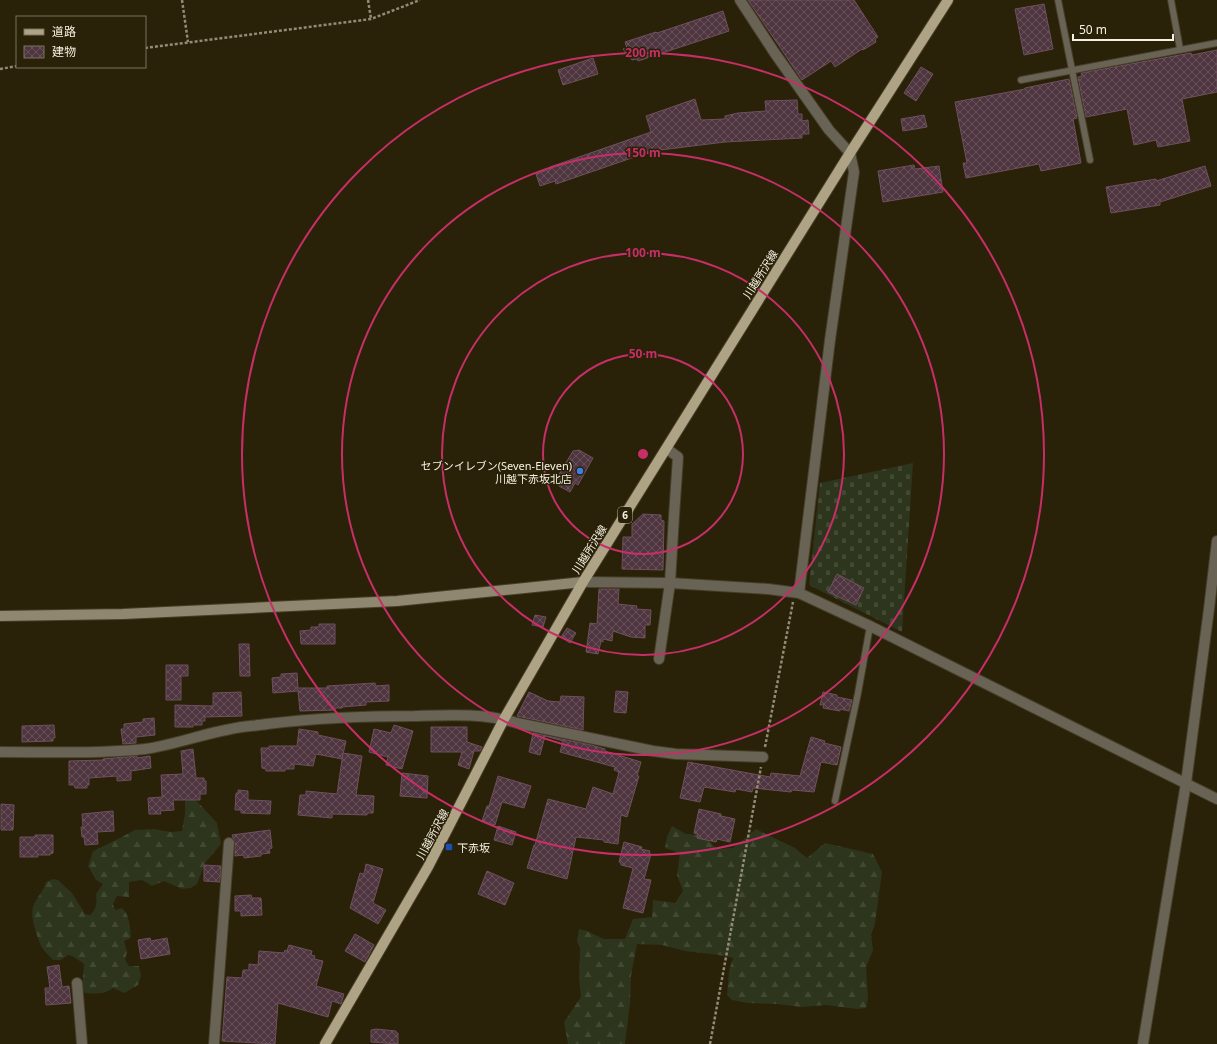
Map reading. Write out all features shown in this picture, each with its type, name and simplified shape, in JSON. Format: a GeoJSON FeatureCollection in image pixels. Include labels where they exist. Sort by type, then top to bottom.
{"type":"FeatureCollection","features":[{"type":"Feature","properties":{"kind":"main road","name":"川越所沢線"},"geometry":{"type":"LineString","coordinates":[[325,1044],[428,867],[504,719],[583,582],[850,153],[948,0]]}},
{"type":"Feature","properties":{"kind":"street"},"geometry":{"type":"LineString","coordinates":[[740,0],[828,130],[850,153],[854,172],[830,340],[797,593]]}},
{"type":"Feature","properties":{"kind":"street"},"geometry":{"type":"LineString","coordinates":[[660,659],[670,583],[678,458],[666,448]]}},
{"type":"Feature","properties":{"kind":"street"},"geometry":{"type":"LineString","coordinates":[[1143,1044],[1186,783],[1217,541]]}},
{"type":"Feature","properties":{"kind":"street"},"geometry":{"type":"LineString","coordinates":[[0,616],[123,614],[397,601],[583,582],[670,583],[768,589],[797,593],[870,626],[1217,799]]}},
{"type":"Feature","properties":{"kind":"street"},"geometry":{"type":"LineString","coordinates":[[0,752],[92,752],[146,749],[231,729],[289,722],[373,716],[444,715],[504,719],[653,751],[676,754],[763,757]]}},
{"type":"Feature","properties":{"kind":"street"},"geometry":{"type":"LineString","coordinates":[[214,1044],[229,843]]}},
{"type":"Feature","properties":{"kind":"street"},"geometry":{"type":"LineString","coordinates":[[78,983],[82,1044]]}},
{"type":"Feature","properties":{"kind":"lane"},"geometry":{"type":"LineString","coordinates":[[1058,0],[1090,160]]}},
{"type":"Feature","properties":{"kind":"lane"},"geometry":{"type":"LineString","coordinates":[[1171,0],[1180,49]]}},
{"type":"Feature","properties":{"kind":"lane"},"geometry":{"type":"LineString","coordinates":[[1021,80],[1217,43]]}},
{"type":"Feature","properties":{"kind":"lane"},"geometry":{"type":"LineString","coordinates":[[835,801],[857,700],[870,626]]}},
{"type":"Feature","properties":{"kind":"path"},"geometry":{"type":"LineString","coordinates":[[182,0],[188,42]]}},
{"type":"Feature","properties":{"kind":"path"},"geometry":{"type":"LineString","coordinates":[[368,0],[371,19]]}},
{"type":"Feature","properties":{"kind":"path"},"geometry":{"type":"LineString","coordinates":[[146,48],[371,19],[420,0]]}},
{"type":"Feature","properties":{"kind":"path"},"geometry":{"type":"LineString","coordinates":[[0,69],[16,66]]}},
{"type":"Feature","properties":{"kind":"path"},"geometry":{"type":"LineString","coordinates":[[710,1044],[763,757],[797,593]]}},
{"type":"Feature","properties":{"kind":"green space"},"geometry":{"type":"Polygon","coordinates":[[[913,463],[902,632],[809,585],[820,483],[913,463]]]}},
{"type":"Feature","properties":{"kind":"green space"},"geometry":{"type":"Polygon","coordinates":[[[185,798],[194,798],[217,823],[221,844],[205,863],[197,884],[191,888],[182,889],[164,881],[152,886],[142,880],[129,882],[129,897],[117,896],[113,904],[115,910],[122,908],[127,914],[131,938],[124,941],[127,952],[125,960],[129,966],[139,966],[141,976],[138,985],[124,993],[113,988],[104,992],[85,993],[82,989],[84,964],[68,955],[61,960],[53,960],[41,946],[33,921],[32,911],[34,904],[46,882],[53,879],[58,880],[72,893],[85,914],[90,915],[96,906],[96,894],[103,884],[96,880],[88,866],[93,851],[135,830],[154,829],[171,832],[182,831],[185,814],[185,798]]]}},
{"type":"Feature","properties":{"kind":"green space"},"geometry":{"type":"Polygon","coordinates":[[[672,826],[686,834],[702,835],[717,849],[733,848],[756,829],[795,848],[807,858],[825,843],[873,854],[882,872],[875,924],[871,935],[873,950],[866,967],[868,998],[866,1008],[857,1009],[826,1005],[802,1007],[747,1003],[732,1000],[727,995],[729,971],[733,958],[685,951],[662,945],[637,944],[631,976],[630,1003],[625,1044],[568,1044],[564,1022],[581,997],[579,978],[580,947],[577,941],[579,929],[604,939],[625,939],[633,919],[652,917],[653,900],[675,903],[683,891],[677,875],[680,853],[665,848],[667,837],[672,826]]]}},
{"type":"Feature","properties":{"kind":"building"},"geometry":{"type":"Polygon","coordinates":[[[748,0],[854,0],[878,37],[875,39],[876,42],[863,50],[862,49],[835,67],[831,61],[802,80],[748,0]]]}},
{"type":"Feature","properties":{"kind":"building"},"geometry":{"type":"Polygon","coordinates":[[[1044,4],[1053,49],[1024,55],[1015,9],[1044,4]]]}},
{"type":"Feature","properties":{"kind":"building"},"geometry":{"type":"Polygon","coordinates":[[[723,11],[729,31],[638,61],[637,59],[632,60],[623,49],[627,48],[625,42],[723,11]]]}},
{"type":"Feature","properties":{"kind":"building"},"geometry":{"type":"Polygon","coordinates":[[[1217,50],[1217,92],[1182,99],[1190,141],[1158,147],[1156,140],[1134,145],[1127,109],[1086,117],[1078,77],[1082,76],[1081,73],[1191,53],[1192,55],[1217,50]]]}},
{"type":"Feature","properties":{"kind":"building"},"geometry":{"type":"Polygon","coordinates":[[[593,58],[598,74],[563,85],[558,70],[593,58]]]}},
{"type":"Feature","properties":{"kind":"building"},"geometry":{"type":"Polygon","coordinates":[[[921,67],[933,74],[916,101],[904,93],[921,67]]]}},
{"type":"Feature","properties":{"kind":"building"},"geometry":{"type":"Polygon","coordinates":[[[1069,79],[1077,118],[1073,119],[1081,163],[1041,171],[1039,164],[966,178],[963,163],[967,163],[955,102],[1069,79]]]}},
{"type":"Feature","properties":{"kind":"building"},"geometry":{"type":"Polygon","coordinates":[[[695,99],[701,120],[725,119],[725,116],[738,113],[766,111],[765,101],[797,100],[798,114],[802,114],[802,121],[808,120],[809,134],[802,134],[802,138],[725,142],[652,151],[556,184],[555,181],[540,186],[536,174],[551,169],[550,167],[651,132],[646,116],[695,99]]]}},
{"type":"Feature","properties":{"kind":"building"},"geometry":{"type":"Polygon","coordinates":[[[924,115],[927,127],[903,131],[901,119],[924,115]]]}},
{"type":"Feature","properties":{"kind":"building"},"geometry":{"type":"Polygon","coordinates":[[[914,165],[915,169],[939,166],[943,192],[883,202],[878,171],[914,165]]]}},
{"type":"Feature","properties":{"kind":"building"},"geometry":{"type":"Polygon","coordinates":[[[1205,166],[1211,186],[1160,202],[1160,205],[1111,213],[1106,187],[1156,179],[1156,181],[1205,166]]]}},
{"type":"Feature","properties":{"kind":"building"},"geometry":{"type":"Polygon","coordinates":[[[579,450],[593,458],[578,485],[575,483],[570,492],[559,486],[558,476],[573,451],[579,450]]]}},
{"type":"Feature","properties":{"kind":"building"},"geometry":{"type":"Polygon","coordinates":[[[643,514],[661,515],[661,520],[664,521],[663,570],[622,569],[623,537],[632,537],[632,524],[643,514]]]}},
{"type":"Feature","properties":{"kind":"building"},"geometry":{"type":"Polygon","coordinates":[[[837,574],[864,588],[856,605],[828,592],[837,574]]]}},
{"type":"Feature","properties":{"kind":"building"},"geometry":{"type":"Polygon","coordinates":[[[599,589],[619,589],[618,604],[637,606],[636,609],[651,610],[650,625],[645,625],[645,638],[631,637],[613,631],[612,641],[603,639],[603,642],[601,641],[598,654],[586,652],[590,623],[597,624],[599,589]]]}},
{"type":"Feature","properties":{"kind":"building"},"geometry":{"type":"Polygon","coordinates":[[[535,615],[546,617],[543,627],[532,625],[535,615]]]}},
{"type":"Feature","properties":{"kind":"building"},"geometry":{"type":"Polygon","coordinates":[[[319,624],[335,624],[335,644],[301,644],[300,631],[311,630],[311,627],[319,627],[319,624]]]}},
{"type":"Feature","properties":{"kind":"building"},"geometry":{"type":"Polygon","coordinates":[[[567,628],[576,633],[570,643],[561,637],[567,628]]]}},
{"type":"Feature","properties":{"kind":"building"},"geometry":{"type":"Polygon","coordinates":[[[239,644],[249,644],[250,676],[240,676],[239,644]]]}},
{"type":"Feature","properties":{"kind":"building"},"geometry":{"type":"Polygon","coordinates":[[[166,665],[188,665],[188,676],[181,676],[181,700],[166,700],[166,665]]]}},
{"type":"Feature","properties":{"kind":"building"},"geometry":{"type":"Polygon","coordinates":[[[297,673],[298,688],[327,688],[327,686],[375,683],[376,686],[389,685],[389,701],[366,702],[366,705],[335,708],[335,710],[300,711],[298,691],[273,693],[272,678],[281,677],[281,674],[297,673]]]}},
{"type":"Feature","properties":{"kind":"building"},"geometry":{"type":"Polygon","coordinates":[[[616,691],[628,692],[626,713],[614,712],[616,691]]]}},
{"type":"Feature","properties":{"kind":"building"},"geometry":{"type":"Polygon","coordinates":[[[241,692],[242,716],[205,717],[205,721],[202,721],[202,725],[193,725],[193,727],[175,727],[175,705],[213,706],[213,693],[241,692]]]}},
{"type":"Feature","properties":{"kind":"building"},"geometry":{"type":"Polygon","coordinates":[[[529,692],[548,701],[560,702],[561,696],[584,697],[583,730],[517,716],[529,692]]]}},
{"type":"Feature","properties":{"kind":"building"},"geometry":{"type":"Polygon","coordinates":[[[823,692],[852,700],[849,711],[823,708],[824,705],[820,705],[823,692]]]}},
{"type":"Feature","properties":{"kind":"building"},"geometry":{"type":"Polygon","coordinates":[[[154,718],[155,735],[136,737],[136,743],[123,744],[121,729],[124,729],[124,724],[143,722],[143,719],[154,718]]]}},
{"type":"Feature","properties":{"kind":"building"},"geometry":{"type":"Polygon","coordinates":[[[54,725],[55,738],[53,738],[53,741],[22,742],[22,726],[54,725]]]}},
{"type":"Feature","properties":{"kind":"building"},"geometry":{"type":"Polygon","coordinates":[[[394,725],[413,731],[402,769],[386,765],[388,757],[369,752],[374,729],[391,733],[394,725]]]}},
{"type":"Feature","properties":{"kind":"building"},"geometry":{"type":"Polygon","coordinates":[[[431,727],[467,727],[467,742],[482,747],[480,751],[474,751],[469,769],[458,765],[462,752],[431,752],[431,727]]]}},
{"type":"Feature","properties":{"kind":"building"},"geometry":{"type":"Polygon","coordinates":[[[299,729],[318,732],[318,735],[346,741],[342,759],[316,754],[313,766],[294,764],[294,769],[285,769],[285,771],[266,771],[266,769],[262,768],[261,748],[269,748],[269,746],[297,746],[299,729]]]}},
{"type":"Feature","properties":{"kind":"building"},"geometry":{"type":"Polygon","coordinates":[[[533,733],[591,745],[641,762],[637,776],[639,776],[627,817],[621,815],[618,844],[604,842],[604,840],[576,837],[567,879],[527,868],[548,799],[586,809],[593,787],[613,794],[619,772],[614,770],[615,767],[560,752],[563,741],[545,736],[540,755],[529,752],[533,733]]]}},
{"type":"Feature","properties":{"kind":"building"},"geometry":{"type":"Polygon","coordinates":[[[811,737],[825,741],[824,743],[841,747],[837,765],[821,762],[814,792],[792,790],[791,792],[753,788],[752,792],[736,789],[735,792],[704,787],[700,802],[680,798],[688,762],[770,777],[771,773],[800,776],[811,737]]]}},
{"type":"Feature","properties":{"kind":"building"},"geometry":{"type":"Polygon","coordinates":[[[193,749],[196,778],[204,778],[204,781],[206,781],[206,794],[200,794],[200,800],[173,800],[174,810],[160,811],[161,814],[149,814],[148,798],[162,797],[161,775],[183,774],[181,751],[193,749]]]}},
{"type":"Feature","properties":{"kind":"building"},"geometry":{"type":"Polygon","coordinates":[[[343,753],[362,756],[356,795],[374,796],[373,813],[367,813],[367,815],[332,814],[332,818],[298,815],[300,795],[306,795],[306,791],[337,794],[343,753]]]}},
{"type":"Feature","properties":{"kind":"building"},"geometry":{"type":"Polygon","coordinates":[[[137,756],[137,758],[150,756],[151,768],[131,771],[131,780],[117,781],[117,776],[89,778],[89,785],[87,785],[87,788],[75,788],[74,785],[69,785],[69,761],[103,760],[137,756]]]}},
{"type":"Feature","properties":{"kind":"building"},"geometry":{"type":"Polygon","coordinates":[[[402,773],[428,776],[427,798],[400,796],[402,773]]]}},
{"type":"Feature","properties":{"kind":"building"},"geometry":{"type":"Polygon","coordinates":[[[498,776],[531,786],[524,808],[502,802],[495,825],[482,821],[487,806],[489,806],[498,776]]]}},
{"type":"Feature","properties":{"kind":"building"},"geometry":{"type":"Polygon","coordinates":[[[238,790],[248,791],[248,800],[271,801],[270,814],[241,813],[241,810],[235,810],[236,793],[238,793],[238,790]]]}},
{"type":"Feature","properties":{"kind":"building"},"geometry":{"type":"Polygon","coordinates":[[[1,804],[14,805],[13,830],[1,830],[1,804]]]}},
{"type":"Feature","properties":{"kind":"building"},"geometry":{"type":"Polygon","coordinates":[[[699,809],[735,819],[730,842],[717,839],[716,842],[697,838],[698,834],[694,833],[699,809]]]}},
{"type":"Feature","properties":{"kind":"building"},"geometry":{"type":"Polygon","coordinates":[[[113,811],[114,831],[97,832],[98,844],[85,845],[81,827],[83,827],[82,814],[113,811]]]}},
{"type":"Feature","properties":{"kind":"building"},"geometry":{"type":"Polygon","coordinates":[[[498,826],[516,832],[512,845],[494,840],[498,826]]]}},
{"type":"Feature","properties":{"kind":"building"},"geometry":{"type":"Polygon","coordinates":[[[270,830],[272,848],[269,849],[270,853],[261,854],[261,856],[244,858],[244,855],[235,856],[235,843],[232,835],[270,830]]]}},
{"type":"Feature","properties":{"kind":"building"},"geometry":{"type":"Polygon","coordinates":[[[35,835],[53,835],[53,853],[50,855],[37,855],[38,857],[20,857],[20,837],[35,837],[35,835]]]}},
{"type":"Feature","properties":{"kind":"building"},"geometry":{"type":"Polygon","coordinates":[[[624,842],[642,847],[641,849],[650,851],[649,854],[651,854],[644,879],[651,880],[643,913],[623,908],[633,868],[621,865],[619,862],[624,842]]]}},
{"type":"Feature","properties":{"kind":"building"},"geometry":{"type":"Polygon","coordinates":[[[366,864],[383,869],[373,903],[386,910],[378,924],[350,908],[360,873],[364,874],[366,864]]]}},
{"type":"Feature","properties":{"kind":"building"},"geometry":{"type":"Polygon","coordinates":[[[204,865],[221,866],[220,882],[204,881],[204,865]]]}},
{"type":"Feature","properties":{"kind":"building"},"geometry":{"type":"Polygon","coordinates":[[[487,871],[514,883],[505,905],[478,894],[487,871]]]}},
{"type":"Feature","properties":{"kind":"building"},"geometry":{"type":"Polygon","coordinates":[[[251,895],[252,898],[261,898],[262,915],[241,916],[241,911],[235,911],[235,896],[251,895]]]}},
{"type":"Feature","properties":{"kind":"building"},"geometry":{"type":"Polygon","coordinates":[[[355,934],[374,945],[365,962],[345,951],[355,934]]]}},
{"type":"Feature","properties":{"kind":"building"},"geometry":{"type":"Polygon","coordinates":[[[150,938],[151,941],[167,938],[170,954],[141,959],[138,940],[150,938]]]}},
{"type":"Feature","properties":{"kind":"building"},"geometry":{"type":"Polygon","coordinates":[[[289,945],[312,951],[311,955],[315,956],[314,959],[323,961],[316,986],[344,994],[341,1004],[332,1001],[328,1017],[278,1003],[275,1044],[222,1041],[227,977],[242,978],[243,970],[249,970],[249,964],[258,965],[259,951],[284,953],[285,950],[287,951],[289,945]]]}},
{"type":"Feature","properties":{"kind":"building"},"geometry":{"type":"Polygon","coordinates":[[[59,965],[62,987],[69,986],[71,1003],[46,1005],[45,988],[50,988],[47,967],[59,965]]]}},
{"type":"Feature","properties":{"kind":"building"},"geometry":{"type":"Polygon","coordinates":[[[371,1030],[396,1031],[396,1033],[398,1033],[398,1044],[371,1042],[371,1030]]]}},
{"type":"Feature","properties":{"kind":"place","name":"セブンイレブン(Seven-Eleven) 川越下赤坂北店"},"geometry":{"type":"Point","coordinates":[580,471]}},
{"type":"Feature","properties":{"kind":"place","name":"下赤坂"},"geometry":{"type":"Point","coordinates":[449,847]}}]}
